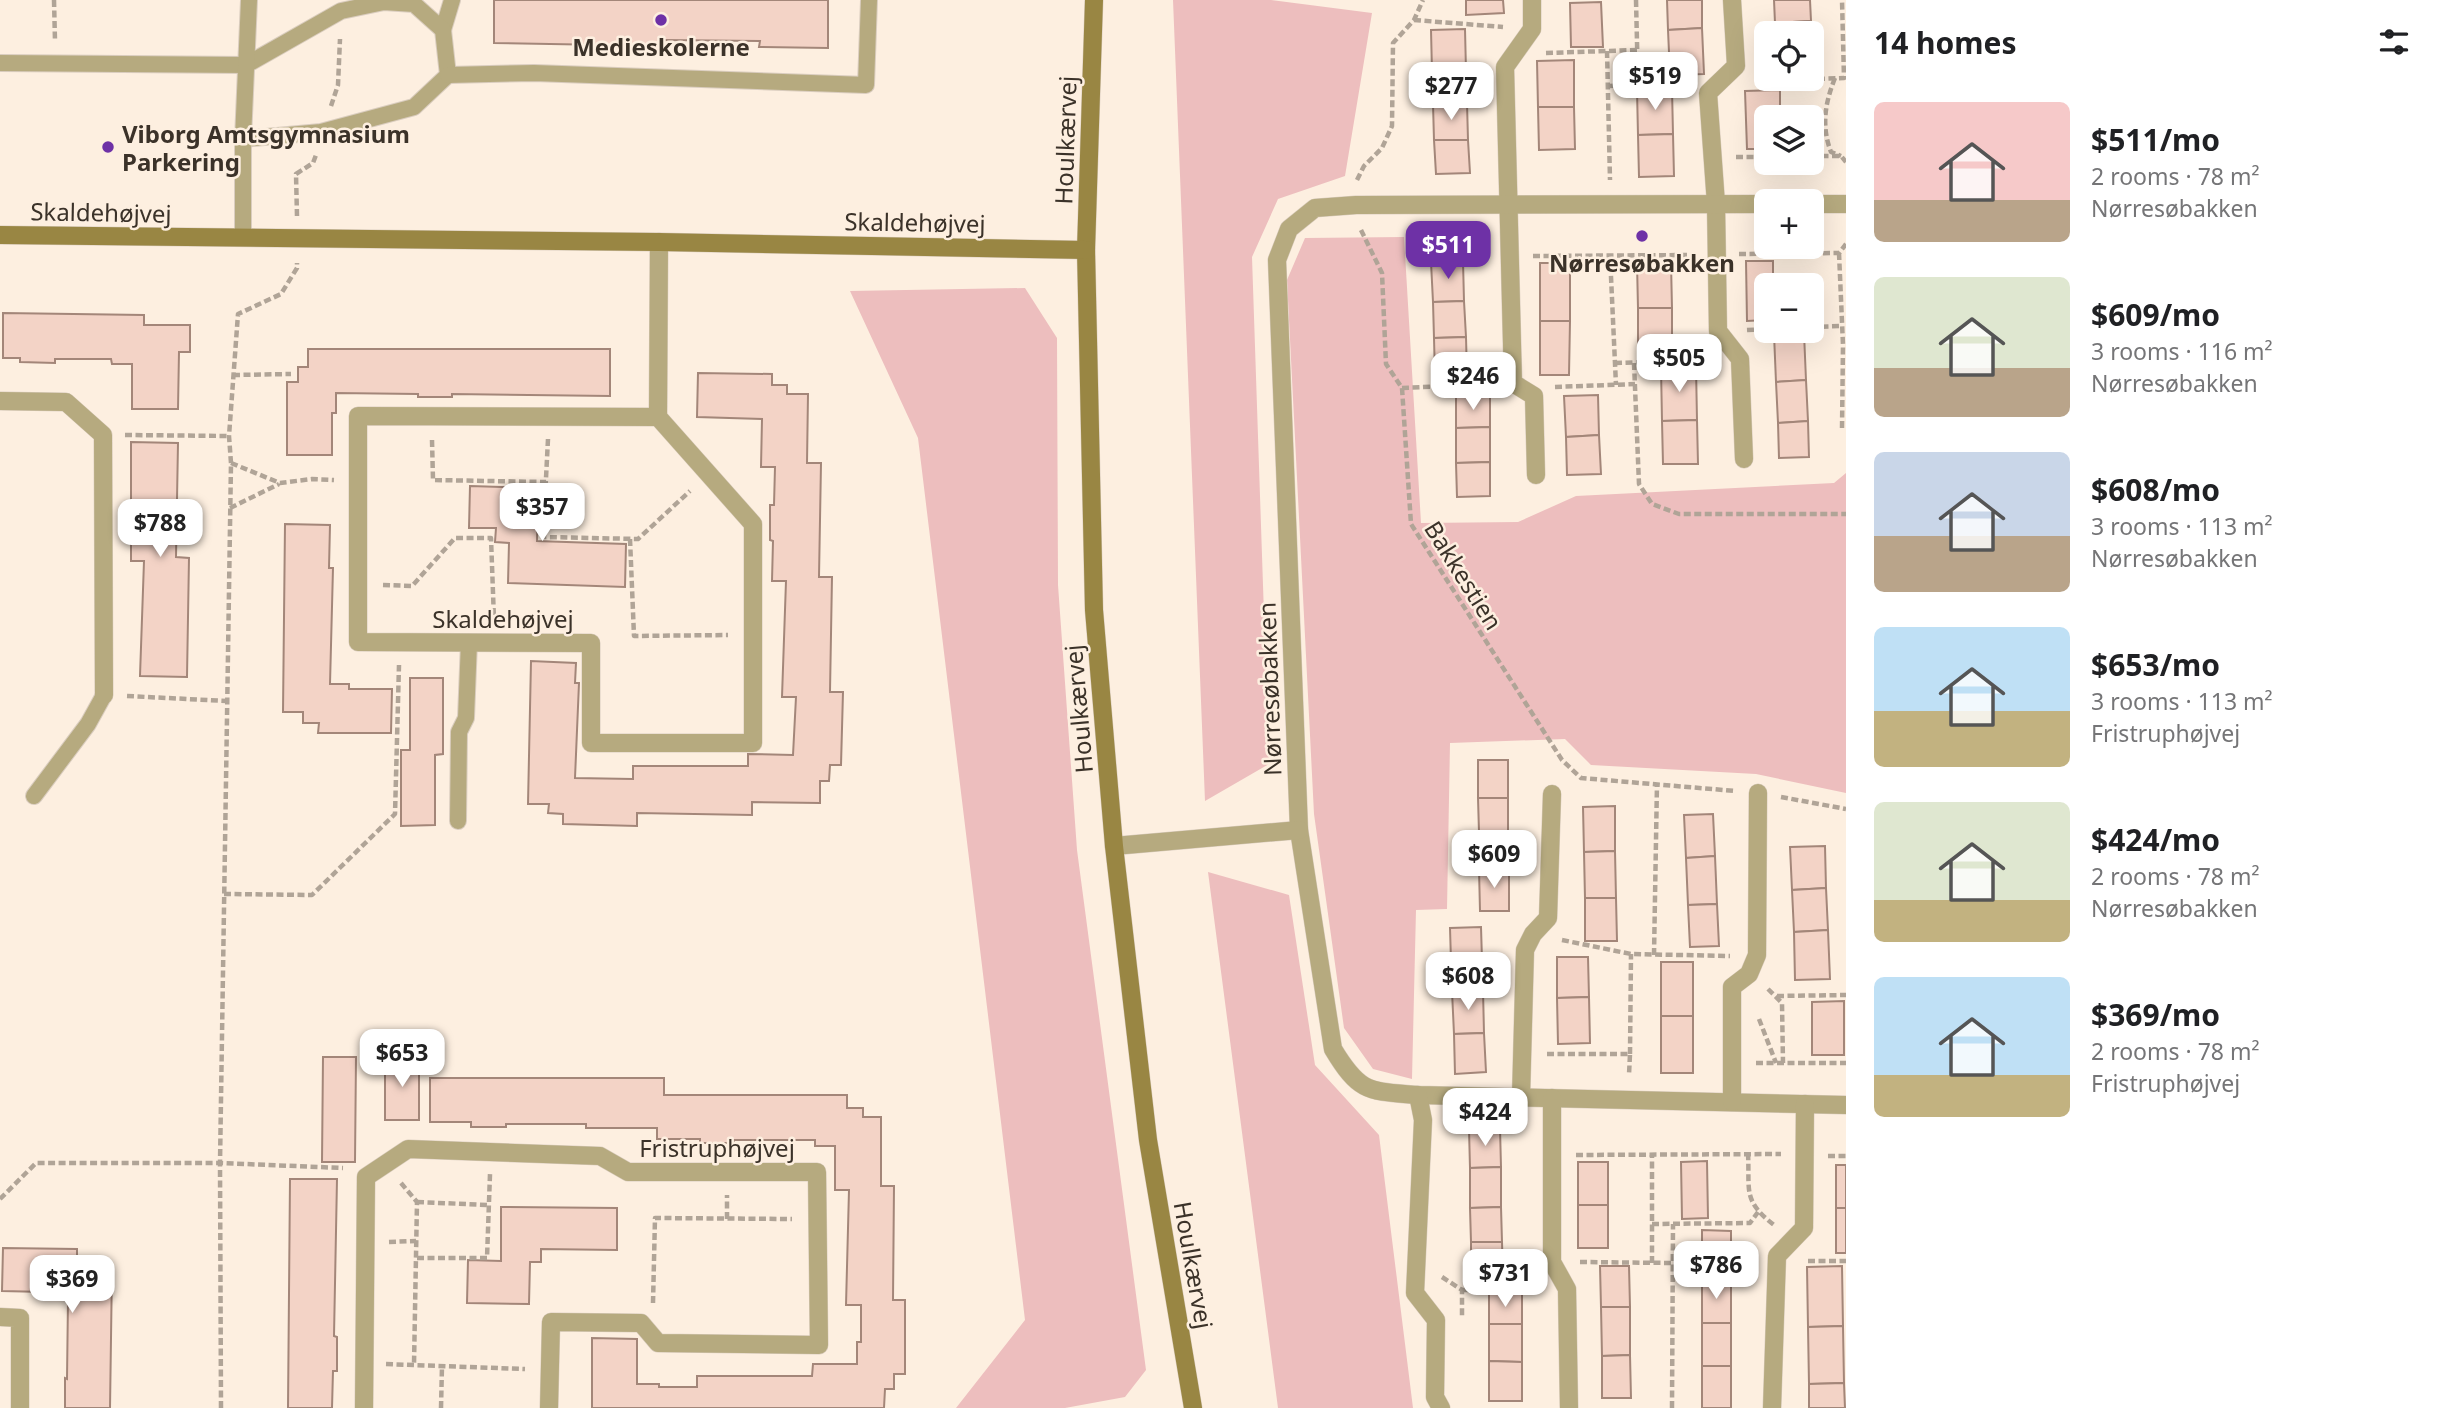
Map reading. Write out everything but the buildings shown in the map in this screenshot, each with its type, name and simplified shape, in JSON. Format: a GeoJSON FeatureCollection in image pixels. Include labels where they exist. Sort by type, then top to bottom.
{"type":"FeatureCollection","features":[{"type":"Feature","properties":{"kind":"street","name":"Houlkærvej"},"geometry":{"type":"LineString","coordinates":[[1094,0],[1086,250],[1094,610],[1114,846],[1148,1140],[1192,1408]]}},
{"type":"Feature","properties":{"kind":"street"},"geometry":{"type":"LineString","coordinates":[[1532,0],[1532,29],[1505,67],[1518,385],[1534,396],[1536,475]]}},
{"type":"Feature","properties":{"kind":"street"},"geometry":{"type":"LineString","coordinates":[[1732,0],[1736,66],[1708,93],[1716,204],[1718,331],[1741,359],[1744,459]]}},
{"type":"Feature","properties":{"kind":"street","name":"Nørresøbakken"},"geometry":{"type":"LineString","coordinates":[[1754,204],[1356,205],[1315,208],[1289,229],[1277,260],[1299,831],[1334,1049],[1349,1074],[1373,1091],[1418,1095],[1846,1105]]}},
{"type":"Feature","properties":{"kind":"street"},"geometry":{"type":"LineString","coordinates":[[1824,204],[1846,204]]}},
{"type":"Feature","properties":{"kind":"street","name":"Skaldehøjvej"},"geometry":{"type":"LineString","coordinates":[[0,235],[659,242],[1086,250]]}},
{"type":"Feature","properties":{"kind":"street"},"geometry":{"type":"LineString","coordinates":[[658,417],[659,242]]}},
{"type":"Feature","properties":{"kind":"street"},"geometry":{"type":"LineString","coordinates":[[0,401],[66,402],[103,435],[104,695]]}},
{"type":"Feature","properties":{"kind":"street","name":"Skaldehøjvej"},"geometry":{"type":"LineString","coordinates":[[358,416],[549,417],[658,417],[753,524],[753,743],[591,743],[591,643],[358,642],[358,416]]}},
{"type":"Feature","properties":{"kind":"street"},"geometry":{"type":"LineString","coordinates":[[1732,1102],[1732,987],[1749,974],[1757,955],[1758,793]]}},
{"type":"Feature","properties":{"kind":"street"},"geometry":{"type":"LineString","coordinates":[[1521,1097],[1525,950],[1533,934],[1548,918],[1552,794]]}},
{"type":"Feature","properties":{"kind":"street"},"geometry":{"type":"LineString","coordinates":[[1114,846],[1299,831]]}},
{"type":"Feature","properties":{"kind":"street"},"geometry":{"type":"LineString","coordinates":[[1418,1095],[1423,1119],[1415,1293],[1436,1320],[1435,1396],[1441,1408]]}},
{"type":"Feature","properties":{"kind":"street"},"geometry":{"type":"LineString","coordinates":[[1552,1098],[1552,1262],[1567,1289],[1569,1408]]}},
{"type":"Feature","properties":{"kind":"street"},"geometry":{"type":"LineString","coordinates":[[1772,1408],[1777,1256],[1804,1228],[1805,1104]]}},
{"type":"Feature","properties":{"kind":"street","name":"Fristruphøjvej"},"geometry":{"type":"LineString","coordinates":[[366,1177],[408,1149],[600,1156],[628,1172],[817,1172],[819,1345],[658,1343],[641,1323],[551,1322],[549,1408]]}},
{"type":"Feature","properties":{"kind":"street"},"geometry":{"type":"LineString","coordinates":[[364,1408],[366,1177]]}},
{"type":"Feature","properties":{"kind":"street"},"geometry":{"type":"LineString","coordinates":[[0,1317],[20,1318],[20,1408]]}},
{"type":"Feature","properties":{"kind":"lane"},"geometry":{"type":"LineString","coordinates":[[243,237],[243,139],[249,0]]}},
{"type":"Feature","properties":{"kind":"lane"},"geometry":{"type":"LineString","coordinates":[[448,75],[443,30],[452,0]]}},
{"type":"Feature","properties":{"kind":"lane"},"geometry":{"type":"LineString","coordinates":[[243,139],[321,132],[415,107],[448,75],[534,73],[866,85],[869,0]]}},
{"type":"Feature","properties":{"kind":"lane"},"geometry":{"type":"LineString","coordinates":[[0,63],[246,65],[341,11],[384,2],[414,4],[443,30]]}},
{"type":"Feature","properties":{"kind":"lane"},"geometry":{"type":"LineString","coordinates":[[458,821],[459,732],[466,719],[469,642]]}},
{"type":"Feature","properties":{"kind":"lane"},"geometry":{"type":"LineString","coordinates":[[34,796],[88,724],[104,695]]}},
{"type":"Feature","properties":{"kind":"path"},"geometry":{"type":"LineString","coordinates":[[54,0],[55,63]]}},
{"type":"Feature","properties":{"kind":"path","name":"Bakkestien"},"geometry":{"type":"LineString","coordinates":[[1423,0],[1414,20],[1393,43],[1392,127],[1382,148],[1364,166],[1356,184],[1356,205],[1361,229],[1382,273],[1386,365],[1402,388],[1410,524],[1562,760],[1581,778],[1758,793],[1846,809]]}},
{"type":"Feature","properties":{"kind":"path"},"geometry":{"type":"LineString","coordinates":[[1636,0],[1638,85]]}},
{"type":"Feature","properties":{"kind":"path"},"geometry":{"type":"LineString","coordinates":[[1414,20],[1532,29]]}},
{"type":"Feature","properties":{"kind":"path"},"geometry":{"type":"LineString","coordinates":[[1514,54],[1637,50]]}},
{"type":"Feature","properties":{"kind":"path"},"geometry":{"type":"LineString","coordinates":[[1607,51],[1610,182]]}},
{"type":"Feature","properties":{"kind":"path"},"geometry":{"type":"LineString","coordinates":[[1835,78],[1826,99],[1825,128],[1831,152],[1841,156],[1846,162]]}},
{"type":"Feature","properties":{"kind":"path"},"geometry":{"type":"LineString","coordinates":[[1824,156],[1841,156]]}},
{"type":"Feature","properties":{"kind":"path"},"geometry":{"type":"LineString","coordinates":[[221,1408],[220,1163],[231,463],[229,436],[233,374],[238,314],[281,294],[297,268],[297,237]]}},
{"type":"Feature","properties":{"kind":"path"},"geometry":{"type":"LineString","coordinates":[[1842,429],[1844,345],[1839,253],[1846,244]]}},
{"type":"Feature","properties":{"kind":"path"},"geometry":{"type":"LineString","coordinates":[[1511,256],[1839,253]]}},
{"type":"Feature","properties":{"kind":"path"},"geometry":{"type":"LineString","coordinates":[[1610,255],[1616,384]]}},
{"type":"Feature","properties":{"kind":"path"},"geometry":{"type":"LineString","coordinates":[[1824,327],[1842,326]]}},
{"type":"Feature","properties":{"kind":"path"},"geometry":{"type":"LineString","coordinates":[[1615,363],[1741,359]]}},
{"type":"Feature","properties":{"kind":"path"},"geometry":{"type":"LineString","coordinates":[[1634,363],[1639,484],[1652,504],[1679,514],[1846,514]]}},
{"type":"Feature","properties":{"kind":"path"},"geometry":{"type":"LineString","coordinates":[[233,374],[291,374]]}},
{"type":"Feature","properties":{"kind":"path"},"geometry":{"type":"LineString","coordinates":[[1402,388],[1635,384]]}},
{"type":"Feature","properties":{"kind":"path"},"geometry":{"type":"LineString","coordinates":[[432,417],[433,480],[546,482]]}},
{"type":"Feature","properties":{"kind":"path"},"geometry":{"type":"LineString","coordinates":[[549,417],[543,537],[638,539],[709,474]]}},
{"type":"Feature","properties":{"kind":"path"},"geometry":{"type":"LineString","coordinates":[[103,435],[229,436]]}},
{"type":"Feature","properties":{"kind":"path"},"geometry":{"type":"LineString","coordinates":[[231,463],[280,484]]}},
{"type":"Feature","properties":{"kind":"path"},"geometry":{"type":"LineString","coordinates":[[230,508],[280,484],[312,479],[358,482]]}},
{"type":"Feature","properties":{"kind":"path"},"geometry":{"type":"LineString","coordinates":[[358,585],[412,586],[455,538],[491,538],[495,642]]}},
{"type":"Feature","properties":{"kind":"path"},"geometry":{"type":"LineString","coordinates":[[630,539],[634,635],[753,635]]}},
{"type":"Feature","properties":{"kind":"path"},"geometry":{"type":"LineString","coordinates":[[224,894],[312,895],[395,814],[399,642]]}},
{"type":"Feature","properties":{"kind":"path"},"geometry":{"type":"LineString","coordinates":[[104,695],[227,702]]}},
{"type":"Feature","properties":{"kind":"path"},"geometry":{"type":"LineString","coordinates":[[1654,955],[1657,783]]}},
{"type":"Feature","properties":{"kind":"path"},"geometry":{"type":"LineString","coordinates":[[1533,934],[1631,954],[1732,956]]}},
{"type":"Feature","properties":{"kind":"path"},"geometry":{"type":"LineString","coordinates":[[1629,1085],[1631,954]]}},
{"type":"Feature","properties":{"kind":"path"},"geometry":{"type":"LineString","coordinates":[[1749,974],[1782,1003],[1779,1063]]}},
{"type":"Feature","properties":{"kind":"path"},"geometry":{"type":"LineString","coordinates":[[1776,996],[1846,995]]}},
{"type":"Feature","properties":{"kind":"path"},"geometry":{"type":"LineString","coordinates":[[1757,1016],[1779,1063]]}},
{"type":"Feature","properties":{"kind":"path"},"geometry":{"type":"LineString","coordinates":[[1521,1054],[1630,1054]]}},
{"type":"Feature","properties":{"kind":"path"},"geometry":{"type":"LineString","coordinates":[[1732,1063],[1846,1063]]}},
{"type":"Feature","properties":{"kind":"path"},"geometry":{"type":"LineString","coordinates":[[417,1258],[486,1258],[492,1152]]}},
{"type":"Feature","properties":{"kind":"path"},"geometry":{"type":"LineString","coordinates":[[1551,1155],[1748,1153],[1846,1156]]}},
{"type":"Feature","properties":{"kind":"path"},"geometry":{"type":"LineString","coordinates":[[1748,1153],[1750,1201],[1758,1212],[1791,1241]]}},
{"type":"Feature","properties":{"kind":"path"},"geometry":{"type":"LineString","coordinates":[[1651,1263],[1652,1155]]}},
{"type":"Feature","properties":{"kind":"path"},"geometry":{"type":"LineString","coordinates":[[0,1199],[36,1163],[220,1163],[346,1168],[366,1177]]}},
{"type":"Feature","properties":{"kind":"path"},"geometry":{"type":"LineString","coordinates":[[384,1164],[417,1202],[414,1365]]}},
{"type":"Feature","properties":{"kind":"path"},"geometry":{"type":"LineString","coordinates":[[417,1202],[488,1205]]}},
{"type":"Feature","properties":{"kind":"path"},"geometry":{"type":"LineString","coordinates":[[1652,1224],[1749,1223],[1758,1212]]}},
{"type":"Feature","properties":{"kind":"path"},"geometry":{"type":"LineString","coordinates":[[652,1336],[655,1218],[818,1220]]}},
{"type":"Feature","properties":{"kind":"path"},"geometry":{"type":"LineString","coordinates":[[1672,1408],[1674,1224]]}},
{"type":"Feature","properties":{"kind":"path"},"geometry":{"type":"LineString","coordinates":[[1807,1261],[1846,1261]]}},
{"type":"Feature","properties":{"kind":"path"},"geometry":{"type":"LineString","coordinates":[[1552,1262],[1673,1263]]}},
{"type":"Feature","properties":{"kind":"path"},"geometry":{"type":"LineString","coordinates":[[1442,1265],[1442,1278],[1462,1290],[1567,1289]]}},
{"type":"Feature","properties":{"kind":"path"},"geometry":{"type":"LineString","coordinates":[[1462,1290],[1462,1318]]}},
{"type":"Feature","properties":{"kind":"path"},"geometry":{"type":"LineString","coordinates":[[364,1363],[550,1370]]}},
{"type":"Feature","properties":{"kind":"path"},"geometry":{"type":"LineString","coordinates":[[441,1408],[442,1366]]}},
{"type":"Feature","properties":{"kind":"shaded area"},"geometry":{"type":"Polygon","coordinates":[[[1173,0],[1271,0],[1372,13],[1345,176],[1278,199],[1252,257],[1269,764],[1205,801],[1173,0]]]}},
{"type":"Feature","properties":{"kind":"shaded area"},"geometry":{"type":"Polygon","coordinates":[[[1404,237],[1421,523],[1518,522],[1576,496],[1834,483],[1846,473],[1846,793],[1756,774],[1591,765],[1565,739],[1450,743],[1447,909],[1416,910],[1412,1079],[1373,1069],[1344,1028],[1314,814],[1287,280],[1305,238],[1404,237]]]}},
{"type":"Feature","properties":{"kind":"shaded area"},"geometry":{"type":"Polygon","coordinates":[[[1025,288],[1057,338],[1058,585],[1077,850],[1146,1370],[1125,1397],[1065,1408],[956,1408],[1025,1320],[918,438],[850,291],[1025,288]]]}},
{"type":"Feature","properties":{"kind":"shaded area"},"geometry":{"type":"Polygon","coordinates":[[[1208,872],[1289,895],[1315,1065],[1379,1135],[1413,1408],[1278,1408],[1208,872]]]}},
{"type":"Feature","properties":{"kind":"place","name":"Medieskolerne"},"geometry":{"type":"Point","coordinates":[661,20]}},
{"type":"Feature","properties":{"kind":"place","name":"Viborg Amtsgymnasium Parkering"},"geometry":{"type":"Point","coordinates":[108,147]}},
{"type":"Feature","properties":{"kind":"place","name":"Nørresøbakken"},"geometry":{"type":"Point","coordinates":[1642,236]}}]}
